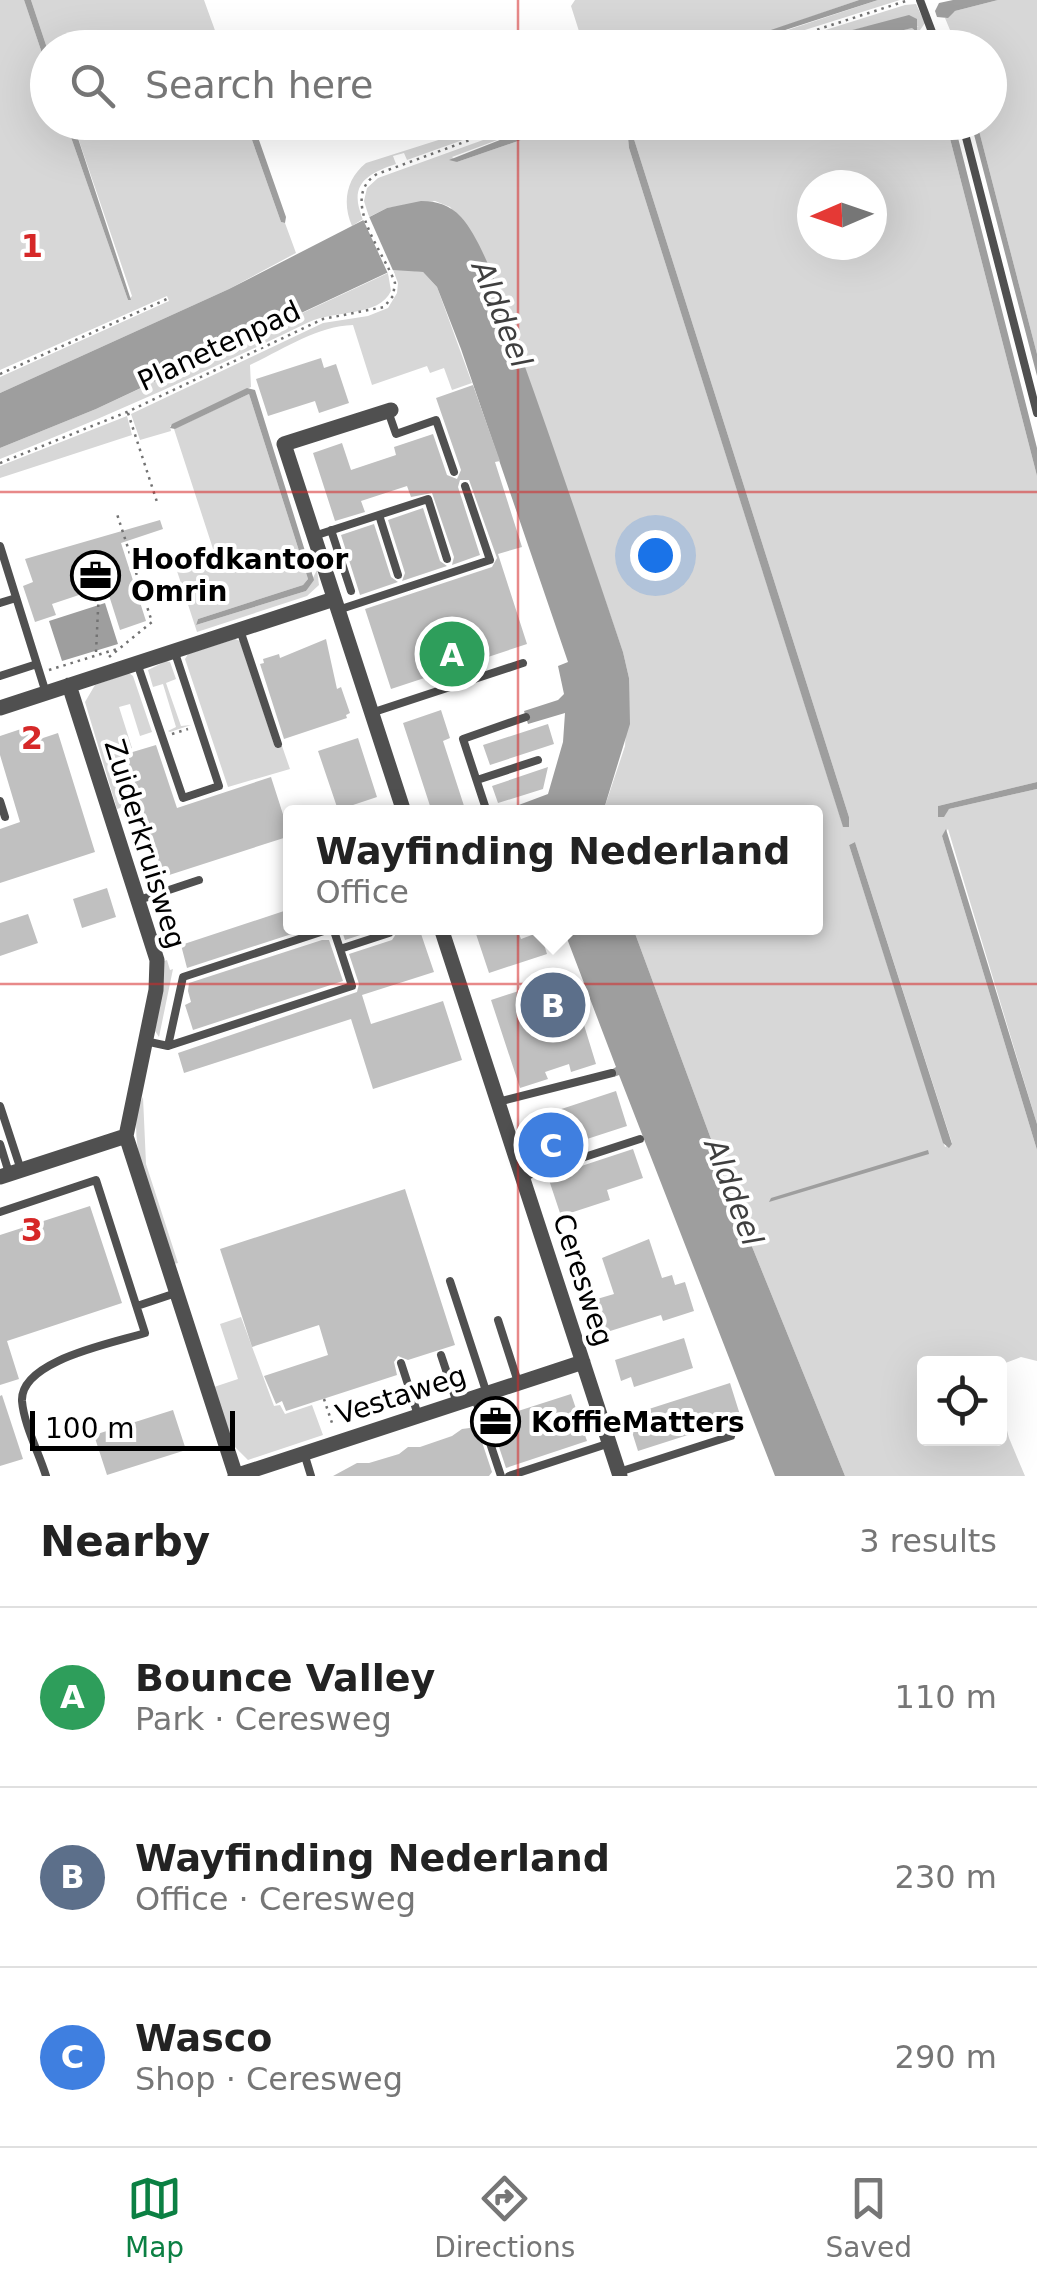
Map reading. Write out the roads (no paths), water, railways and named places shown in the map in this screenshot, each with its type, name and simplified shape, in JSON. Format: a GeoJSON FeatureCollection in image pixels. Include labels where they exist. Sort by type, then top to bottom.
{"type":"FeatureCollection","features":[{"type":"Feature","properties":{"kind":"street"},"geometry":{"type":"LineString","coordinates":[[390,410],[284,444],[402,805]]}},
{"type":"Feature","properties":{"kind":"street"},"geometry":{"type":"LineString","coordinates":[[0,708],[240,630],[336,604]]}},
{"type":"Feature","properties":{"kind":"street","name":"Zuiderkruisweg"},"geometry":{"type":"LineString","coordinates":[[69,686],[157,960],[156,990],[126,1136],[235,1476]]}},
{"type":"Feature","properties":{"kind":"street","name":"Ceresweg"},"geometry":{"type":"LineString","coordinates":[[444,935],[620,1474]]}},
{"type":"Feature","properties":{"kind":"street"},"geometry":{"type":"LineString","coordinates":[[10,1174],[126,1136]]}},
{"type":"Feature","properties":{"kind":"street","name":"Vestaweg"},"geometry":{"type":"LineString","coordinates":[[235,1476],[257,1472],[583,1362]]}},
{"type":"Feature","properties":{"kind":"lane"},"geometry":{"type":"LineString","coordinates":[[920,0],[932,30]]}},
{"type":"Feature","properties":{"kind":"lane"},"geometry":{"type":"LineString","coordinates":[[967,140],[1037,413]]}},
{"type":"Feature","properties":{"kind":"lane"},"geometry":{"type":"LineString","coordinates":[[390,410],[396,434],[436,420],[454,472]]}},
{"type":"Feature","properties":{"kind":"lane"},"geometry":{"type":"LineString","coordinates":[[336,604],[490,560],[465,486]]}},
{"type":"Feature","properties":{"kind":"lane"},"geometry":{"type":"LineString","coordinates":[[314,536],[428,499],[448,559]]}},
{"type":"Feature","properties":{"kind":"lane"},"geometry":{"type":"LineString","coordinates":[[379,514],[398,575]]}},
{"type":"Feature","properties":{"kind":"lane"},"geometry":{"type":"LineString","coordinates":[[331,530],[350,590]]}},
{"type":"Feature","properties":{"kind":"lane"},"geometry":{"type":"LineString","coordinates":[[0,546],[46,693]]}},
{"type":"Feature","properties":{"kind":"lane"},"geometry":{"type":"LineString","coordinates":[[0,603],[16,598]]}},
{"type":"Feature","properties":{"kind":"lane"},"geometry":{"type":"LineString","coordinates":[[240,630],[278,744]]}},
{"type":"Feature","properties":{"kind":"lane"},"geometry":{"type":"LineString","coordinates":[[137,663],[183,798],[219,786],[174,651]]}},
{"type":"Feature","properties":{"kind":"lane"},"geometry":{"type":"LineString","coordinates":[[371,713],[523,663]]}},
{"type":"Feature","properties":{"kind":"lane"},"geometry":{"type":"LineString","coordinates":[[0,676],[37,664]]}},
{"type":"Feature","properties":{"kind":"lane"},"geometry":{"type":"LineString","coordinates":[[485,805],[463,739],[526,717]]}},
{"type":"Feature","properties":{"kind":"lane"},"geometry":{"type":"LineString","coordinates":[[476,780],[538,760]]}},
{"type":"Feature","properties":{"kind":"lane"},"geometry":{"type":"LineString","coordinates":[[0,801],[5,817]]}},
{"type":"Feature","properties":{"kind":"lane"},"geometry":{"type":"LineString","coordinates":[[139,900],[199,880]]}},
{"type":"Feature","properties":{"kind":"lane"},"geometry":{"type":"LineString","coordinates":[[168,1046],[182,976],[311,935]]}},
{"type":"Feature","properties":{"kind":"lane"},"geometry":{"type":"LineString","coordinates":[[145,1041],[168,1046],[352,986],[335,935]]}},
{"type":"Feature","properties":{"kind":"lane"},"geometry":{"type":"LineString","coordinates":[[340,948],[382,935]]}},
{"type":"Feature","properties":{"kind":"lane"},"geometry":{"type":"LineString","coordinates":[[498,1102],[612,1074]]}},
{"type":"Feature","properties":{"kind":"lane"},"geometry":{"type":"LineString","coordinates":[[0,1106],[10,1174]]}},
{"type":"Feature","properties":{"kind":"lane"},"geometry":{"type":"LineString","coordinates":[[527,1125],[542,1171]]}},
{"type":"Feature","properties":{"kind":"lane"},"geometry":{"type":"LineString","coordinates":[[523,1178],[640,1139]]}},
{"type":"Feature","properties":{"kind":"lane"},"geometry":{"type":"LineString","coordinates":[[0,1144],[10,1174]]}},
{"type":"Feature","properties":{"kind":"lane"},"geometry":{"type":"LineString","coordinates":[[0,1212],[96,1180],[145,1333],[40,1368],[25,1386],[22,1403],[46,1476]]}},
{"type":"Feature","properties":{"kind":"lane"},"geometry":{"type":"LineString","coordinates":[[450,1280],[501,1476]]}},
{"type":"Feature","properties":{"kind":"lane"},"geometry":{"type":"LineString","coordinates":[[137,1306],[176,1294]]}},
{"type":"Feature","properties":{"kind":"lane"},"geometry":{"type":"LineString","coordinates":[[498,1320],[519,1384]]}},
{"type":"Feature","properties":{"kind":"lane"},"geometry":{"type":"LineString","coordinates":[[442,1355],[457,1404]]}},
{"type":"Feature","properties":{"kind":"lane"},"geometry":{"type":"LineString","coordinates":[[401,1362],[418,1416]]}},
{"type":"Feature","properties":{"kind":"lane"},"geometry":{"type":"LineString","coordinates":[[620,1474],[732,1436]]}},
{"type":"Feature","properties":{"kind":"lane"},"geometry":{"type":"LineString","coordinates":[[509,1476],[610,1443]]}},
{"type":"Feature","properties":{"kind":"lane"},"geometry":{"type":"LineString","coordinates":[[304,1454],[311,1476]]}},
{"type":"Feature","properties":{"kind":"water"},"geometry":{"type":"Polygon","coordinates":[[[24,0],[31,0],[41,30],[34,30],[24,0]]]}},
{"type":"Feature","properties":{"kind":"water"},"geometry":{"type":"Polygon","coordinates":[[[859,0],[878,0],[785,30],[771,30],[859,0]]]}},
{"type":"Feature","properties":{"kind":"water"},"geometry":{"type":"Polygon","coordinates":[[[998,0],[955,11],[948,18],[937,17],[939,3],[998,0]]]}},
{"type":"Feature","properties":{"kind":"water"},"geometry":{"type":"Polygon","coordinates":[[[909,15],[917,19],[917,30],[852,30],[909,15]]]}},
{"type":"Feature","properties":{"kind":"water"},"geometry":{"type":"Polygon","coordinates":[[[72,140],[79,140],[128,300],[72,140]]]}},
{"type":"Feature","properties":{"kind":"water"},"geometry":{"type":"Polygon","coordinates":[[[252,140],[259,140],[286,217],[285,223],[281,222],[252,140]]]}},
{"type":"Feature","properties":{"kind":"water"},"geometry":{"type":"Polygon","coordinates":[[[500,140],[521,140],[457,162],[449,160],[500,140]]]}},
{"type":"Feature","properties":{"kind":"water"},"geometry":{"type":"Polygon","coordinates":[[[628,140],[634,140],[849,827],[843,827],[628,140]]]}},
{"type":"Feature","properties":{"kind":"water"},"geometry":{"type":"Polygon","coordinates":[[[950,140],[959,140],[1037,448],[1037,476],[950,140]]]}},
{"type":"Feature","properties":{"kind":"water"},"geometry":{"type":"Polygon","coordinates":[[[975,140],[981,140],[1037,354],[1037,376],[975,140]]]}},
{"type":"Feature","properties":{"kind":"water","name":"Alddeel"},"geometry":{"type":"Polygon","coordinates":[[[421,201],[443,204],[457,213],[487,261],[502,299],[629,678],[630,724],[605,805],[519,805],[548,794],[563,742],[565,713],[528,724],[524,711],[558,700],[564,694],[558,666],[568,662],[461,349],[437,287],[423,272],[393,270],[96,409],[0,448],[0,393],[229,289],[387,208],[421,201]]]}},
{"type":"Feature","properties":{"kind":"water"},"geometry":{"type":"Polygon","coordinates":[[[247,388],[255,390],[314,580],[306,591],[196,625],[198,619],[303,585],[308,579],[249,394],[170,428],[247,388]]]}},
{"type":"Feature","properties":{"kind":"water"},"geometry":{"type":"Polygon","coordinates":[[[105,603],[118,644],[62,661],[49,621],[105,603]]]}},
{"type":"Feature","properties":{"kind":"water"},"geometry":{"type":"Polygon","coordinates":[[[1037,782],[1037,789],[949,809],[944,817],[938,817],[938,806],[1037,782]]]}},
{"type":"Feature","properties":{"kind":"water"},"geometry":{"type":"Polygon","coordinates":[[[946,829],[1037,1124],[1037,1150],[942,836],[946,829]]]}},
{"type":"Feature","properties":{"kind":"water"},"geometry":{"type":"Polygon","coordinates":[[[855,842],[952,1144],[949,1148],[943,1143],[849,845],[855,842]]]}},
{"type":"Feature","properties":{"kind":"water"},"geometry":{"type":"Polygon","coordinates":[[[566,935],[636,935],[738,1212],[845,1476],[775,1476],[619,1075],[614,1077],[611,1070],[616,1067],[566,935]]]}},
{"type":"Feature","properties":{"kind":"water"},"geometry":{"type":"Polygon","coordinates":[[[928,1150],[929,1154],[769,1202],[771,1198],[928,1150]]]}},
{"type":"Feature","properties":{"kind":"place","name":"Hoofdkantoor Omrin"},"geometry":{"type":"Point","coordinates":[96,575]}},
{"type":"Feature","properties":{"kind":"place","name":"Bounce Valley"},"geometry":{"type":"Point","coordinates":[452,654]}},
{"type":"Feature","properties":{"kind":"place","name":"Wayfinding Nederland"},"geometry":{"type":"Point","coordinates":[553,1005]}},
{"type":"Feature","properties":{"kind":"place","name":"Wasco"},"geometry":{"type":"Point","coordinates":[551,1145]}},
{"type":"Feature","properties":{"kind":"place","name":"KoffieMatters"},"geometry":{"type":"Point","coordinates":[496,1422]}}]}
